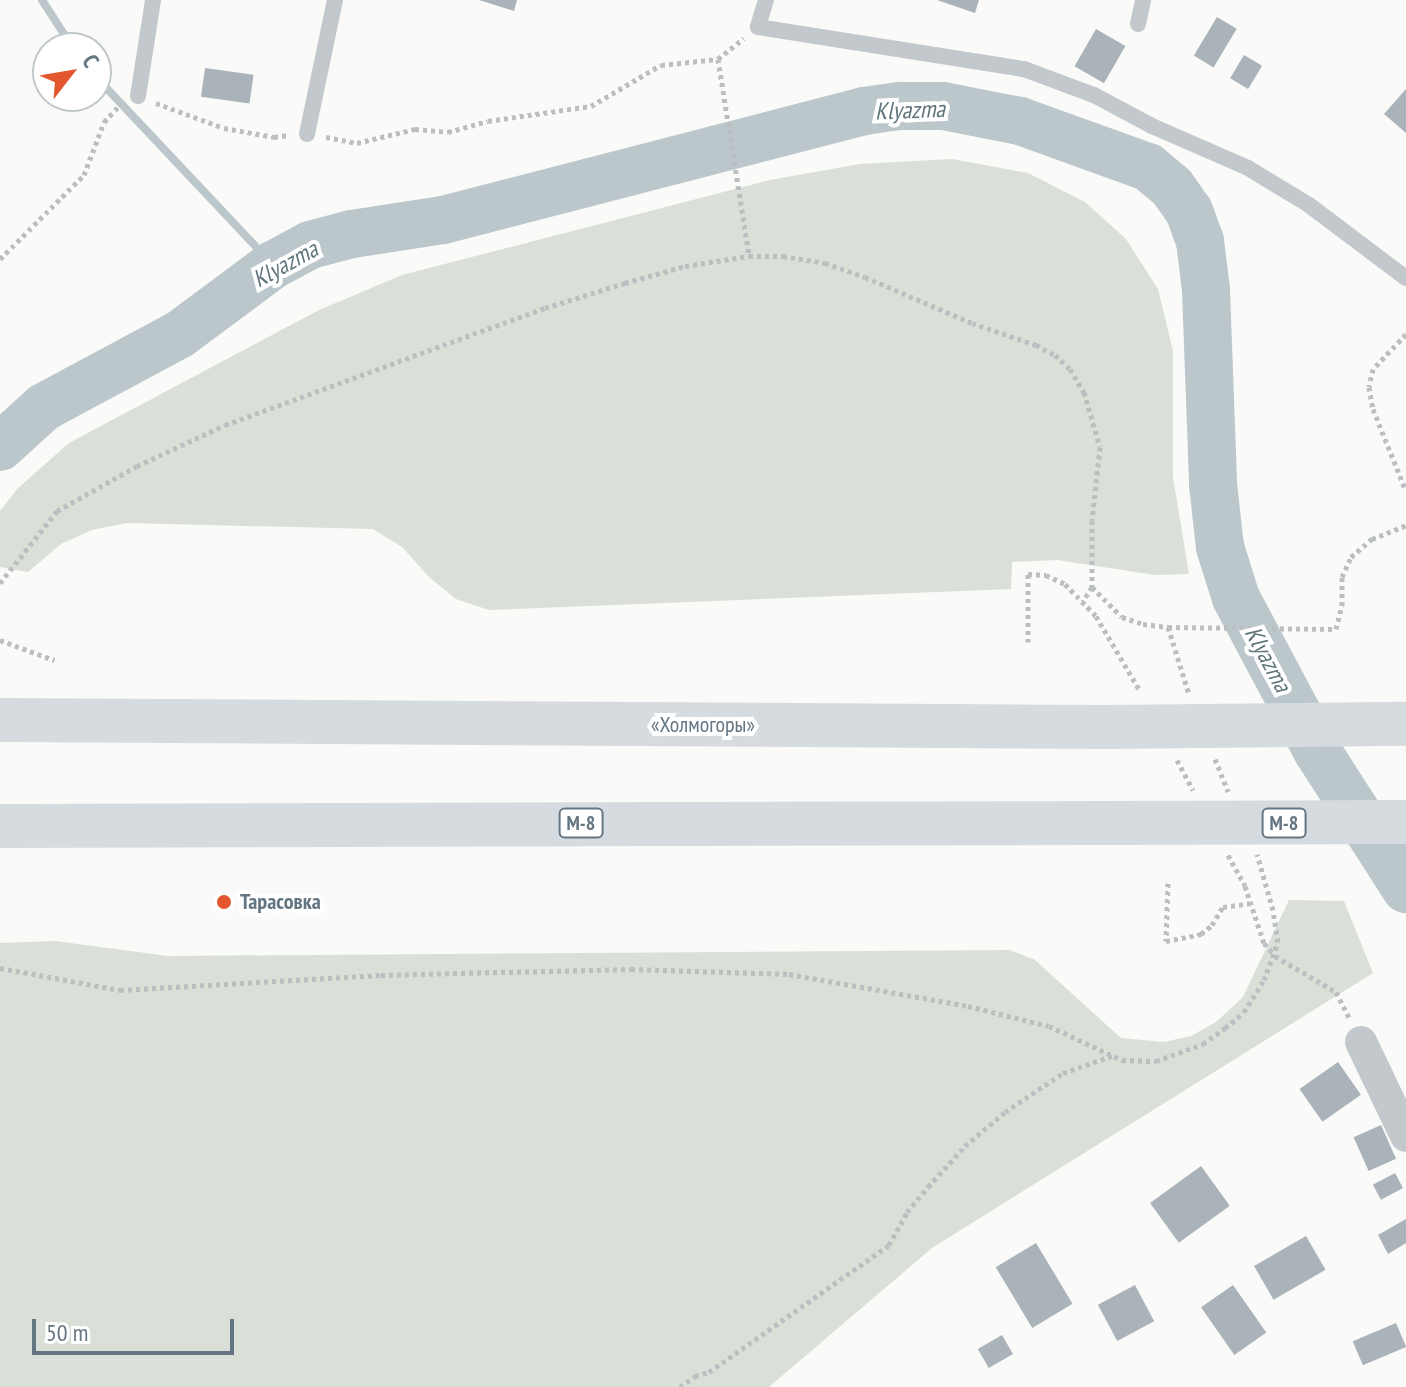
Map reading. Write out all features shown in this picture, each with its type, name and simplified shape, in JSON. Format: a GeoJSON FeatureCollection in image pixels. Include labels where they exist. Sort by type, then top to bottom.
{"type":"FeatureCollection","features":[{"type":"Feature","properties":{"kind":"highway","name":"«Холмогоры»"},"geometry":{"type":"LineString","coordinates":[[0,720],[1107,727],[1406,724]]}},
{"type":"Feature","properties":{"kind":"highway","name":"М-8"},"geometry":{"type":"LineString","coordinates":[[0,826],[1406,822]]}},
{"type":"Feature","properties":{"kind":"street"},"geometry":{"type":"LineString","coordinates":[[1361,1042],[1406,1136]]}},
{"type":"Feature","properties":{"kind":"lane"},"geometry":{"type":"LineString","coordinates":[[138,96],[153,0]]}},
{"type":"Feature","properties":{"kind":"lane"},"geometry":{"type":"LineString","coordinates":[[307,134],[335,0]]}},
{"type":"Feature","properties":{"kind":"lane"},"geometry":{"type":"LineString","coordinates":[[766,0],[758,27],[1024,69],[1094,95],[1152,126],[1248,168],[1309,205],[1406,278]]}},
{"type":"Feature","properties":{"kind":"lane"},"geometry":{"type":"LineString","coordinates":[[1138,24],[1143,0]]}},
{"type":"Feature","properties":{"kind":"path"},"geometry":{"type":"LineString","coordinates":[[138,96],[224,128],[274,137],[307,134],[357,143],[415,129],[448,132],[488,121],[591,106],[661,65],[718,59],[758,27]]}},
{"type":"Feature","properties":{"kind":"path"},"geometry":{"type":"LineString","coordinates":[[718,59],[721,97],[744,210],[749,256]]}},
{"type":"Feature","properties":{"kind":"path"},"geometry":{"type":"LineString","coordinates":[[0,259],[84,175],[104,122],[113,111]]}},
{"type":"Feature","properties":{"kind":"path"},"geometry":{"type":"LineString","coordinates":[[0,583],[57,511],[178,445],[545,308],[685,266],[749,256],[783,256],[838,268],[1055,355],[1084,392],[1100,447],[1092,521],[1092,587],[1083,601]]}},
{"type":"Feature","properties":{"kind":"path"},"geometry":{"type":"LineString","coordinates":[[1406,334],[1373,369],[1369,387],[1373,409],[1406,491]]}},
{"type":"Feature","properties":{"kind":"path"},"geometry":{"type":"LineString","coordinates":[[1092,587],[1122,617],[1168,627],[1336,629],[1342,605],[1342,577],[1351,557],[1372,539],[1406,525]]}},
{"type":"Feature","properties":{"kind":"path"},"geometry":{"type":"LineString","coordinates":[[1028,574],[1028,642]]}},
{"type":"Feature","properties":{"kind":"path"},"geometry":{"type":"LineString","coordinates":[[0,640],[54,660]]}},
{"type":"Feature","properties":{"kind":"path"},"geometry":{"type":"LineString","coordinates":[[1168,883],[1166,941],[1201,934],[1212,925],[1223,907],[1251,903]]}},
{"type":"Feature","properties":{"kind":"path"},"geometry":{"type":"LineString","coordinates":[[0,968],[120,990],[381,975],[631,969],[789,974],[867,985],[1049,1026],[1112,1056],[1134,1062],[1156,1061],[1203,1044],[1244,1012],[1275,956],[1336,992],[1361,1042]]}},
{"type":"Feature","properties":{"kind":"path"},"geometry":{"type":"LineString","coordinates":[[680,1387],[695,1376],[709,1372],[889,1245],[907,1212],[928,1187],[965,1146],[1005,1112],[1063,1073],[1112,1056]]}},
{"type":"Feature","properties":{"kind":"shaded area"},"geometry":{"type":"Polygon","coordinates":[[[952,159],[1028,173],[1085,202],[1126,239],[1158,289],[1173,351],[1173,477],[1189,574],[1155,575],[1057,560],[1012,562],[1011,589],[489,610],[456,599],[429,577],[402,547],[373,529],[127,523],[92,530],[61,544],[28,572],[0,567],[0,511],[18,488],[69,443],[319,310],[402,275],[770,180],[860,164],[952,159]]]}},
{"type":"Feature","properties":{"kind":"shaded area"},"geometry":{"type":"Polygon","coordinates":[[[1289,900],[1344,901],[1373,973],[932,1248],[769,1387],[0,1387],[0,943],[55,941],[168,956],[1010,950],[1035,960],[1121,1038],[1164,1042],[1191,1036],[1216,1022],[1243,997],[1289,900]]]}},
{"type":"Feature","properties":{"kind":"building"},"geometry":{"type":"Polygon","coordinates":[[[479,0],[517,0],[514,11],[479,0]]]}},
{"type":"Feature","properties":{"kind":"building"},"geometry":{"type":"Polygon","coordinates":[[[937,0],[979,0],[975,13],[937,0]]]}},
{"type":"Feature","properties":{"kind":"building"},"geometry":{"type":"Polygon","coordinates":[[[1217,17],[1237,29],[1214,67],[1194,56],[1217,17]]]}},
{"type":"Feature","properties":{"kind":"building"},"geometry":{"type":"Polygon","coordinates":[[[1096,29],[1125,46],[1104,83],[1074,66],[1096,29]]]}},
{"type":"Feature","properties":{"kind":"building"},"geometry":{"type":"Polygon","coordinates":[[[1244,55],[1262,66],[1248,89],[1230,78],[1244,55]]]}},
{"type":"Feature","properties":{"kind":"building"},"geometry":{"type":"Polygon","coordinates":[[[205,68],[254,75],[249,104],[201,97],[205,68]]]}},
{"type":"Feature","properties":{"kind":"building"},"geometry":{"type":"Polygon","coordinates":[[[1406,89],[1406,133],[1384,114],[1406,89]]]}},
{"type":"Feature","properties":{"kind":"building"},"geometry":{"type":"Polygon","coordinates":[[[1338,1062],[1361,1095],[1322,1122],[1299,1089],[1338,1062]]]}},
{"type":"Feature","properties":{"kind":"building"},"geometry":{"type":"Polygon","coordinates":[[[1381,1125],[1396,1159],[1369,1171],[1354,1137],[1381,1125]]]}},
{"type":"Feature","properties":{"kind":"building"},"geometry":{"type":"Polygon","coordinates":[[[1201,1166],[1230,1206],[1179,1243],[1150,1203],[1201,1166]]]}},
{"type":"Feature","properties":{"kind":"building"},"geometry":{"type":"Polygon","coordinates":[[[1395,1173],[1403,1188],[1381,1200],[1373,1185],[1395,1173]]]}},
{"type":"Feature","properties":{"kind":"building"},"geometry":{"type":"Polygon","coordinates":[[[1406,1219],[1406,1243],[1388,1254],[1378,1235],[1406,1219]]]}},
{"type":"Feature","properties":{"kind":"building"},"geometry":{"type":"Polygon","coordinates":[[[1306,1236],[1326,1270],[1274,1300],[1254,1266],[1306,1236]]]}},
{"type":"Feature","properties":{"kind":"building"},"geometry":{"type":"Polygon","coordinates":[[[1036,1243],[1073,1304],[1032,1328],[996,1267],[1036,1243]]]}},
{"type":"Feature","properties":{"kind":"building"},"geometry":{"type":"Polygon","coordinates":[[[1135,1285],[1154,1321],[1117,1341],[1098,1305],[1135,1285]]]}},
{"type":"Feature","properties":{"kind":"building"},"geometry":{"type":"Polygon","coordinates":[[[1233,1285],[1266,1333],[1234,1355],[1201,1307],[1233,1285]]]}},
{"type":"Feature","properties":{"kind":"building"},"geometry":{"type":"Polygon","coordinates":[[[1396,1323],[1406,1347],[1363,1365],[1353,1341],[1396,1323]]]}},
{"type":"Feature","properties":{"kind":"building"},"geometry":{"type":"Polygon","coordinates":[[[1002,1335],[1013,1354],[989,1368],[978,1349],[1002,1335]]]}},
{"type":"Feature","properties":{"kind":"waterway"},"geometry":{"type":"LineString","coordinates":[[42,0],[63,32]]}},
{"type":"Feature","properties":{"kind":"waterway"},"geometry":{"type":"LineString","coordinates":[[112,94],[273,265]]}},
{"type":"Feature","properties":{"kind":"waterway","name":"Klyazma"},"geometry":{"type":"LineString","coordinates":[[0,447],[44,407],[180,334],[273,265],[310,245],[352,234],[443,220],[864,111],[901,106],[943,106],[1020,121],[1148,167],[1172,187],[1189,211],[1200,241],[1206,290],[1213,484],[1220,547],[1236,598],[1318,752],[1406,889]]}},
{"type":"Feature","properties":{"kind":"place","name":"Тарасовка"},"geometry":{"type":"Point","coordinates":[224,902]}}]}
